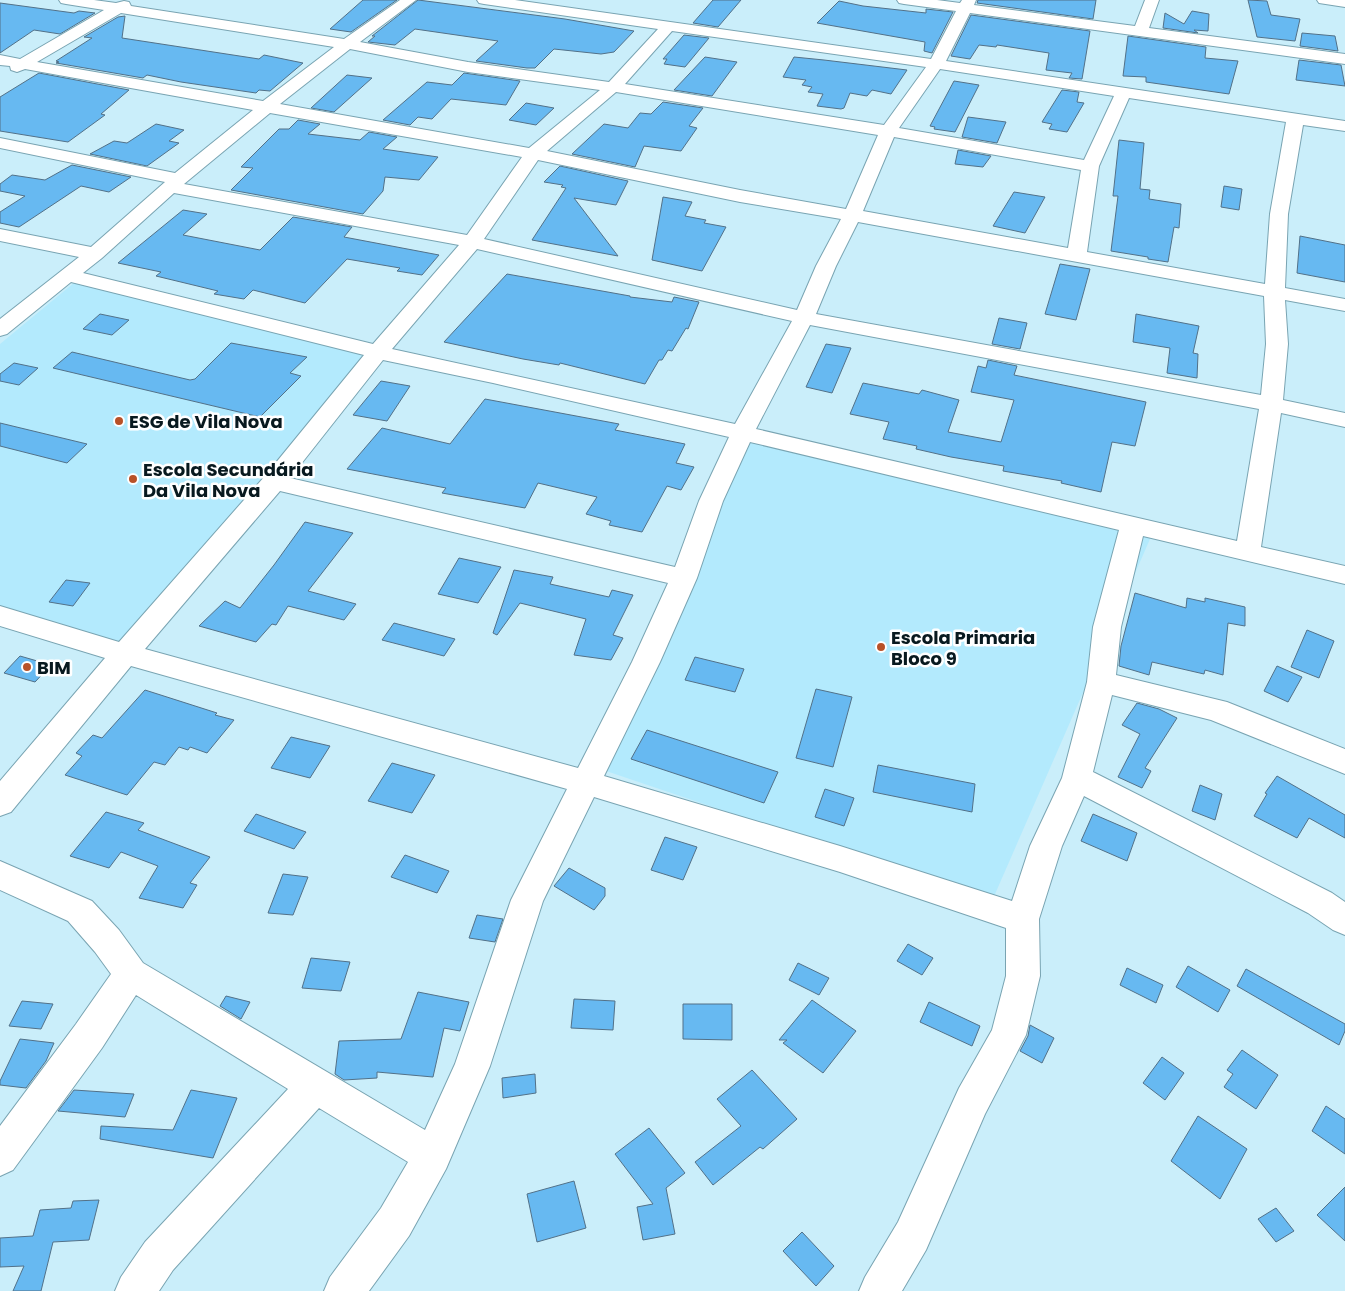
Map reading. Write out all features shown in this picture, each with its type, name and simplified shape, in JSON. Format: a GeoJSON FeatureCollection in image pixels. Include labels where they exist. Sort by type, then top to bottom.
{"type":"FeatureCollection","features":[{"type":"Feature","properties":{"kind":"street"},"geometry":{"type":"LineString","coordinates":[[66,0],[347,44],[468,67],[613,87],[888,131],[1090,166]]}},
{"type":"Feature","properties":{"kind":"street"},"geometry":{"type":"LineString","coordinates":[[0,77],[134,0]]}},
{"type":"Feature","properties":{"kind":"street"},"geometry":{"type":"LineString","coordinates":[[0,330],[95,254],[175,183],[268,106],[347,44],[409,0]]}},
{"type":"Feature","properties":{"kind":"street"},"geometry":{"type":"LineString","coordinates":[[484,0],[936,64],[1295,120],[1345,126]]}},
{"type":"Feature","properties":{"kind":"street"},"geometry":{"type":"LineString","coordinates":[[904,0],[967,5],[1345,59]]}},
{"type":"Feature","properties":{"kind":"street"},"geometry":{"type":"LineString","coordinates":[[1141,30],[1152,0]]}},
{"type":"Feature","properties":{"kind":"street"},"geometry":{"type":"LineString","coordinates":[[1324,0],[1345,3]]}},
{"type":"Feature","properties":{"kind":"street"},"geometry":{"type":"LineString","coordinates":[[344,1291],[395,1222],[434,1156],[472,1066],[527,900],[646,662],[684,578],[711,501],[742,433],[804,318],[826,266],[852,216],[888,131],[936,64],[967,5]]}},
{"type":"Feature","properties":{"kind":"street"},"geometry":{"type":"LineString","coordinates":[[0,803],[125,654],[274,482],[378,352],[472,242],[533,154],[613,87],[668,27]]}},
{"type":"Feature","properties":{"kind":"street"},"geometry":{"type":"LineString","coordinates":[[0,60],[533,154],[703,189],[1077,256],[1274,294],[1345,305]]}},
{"type":"Feature","properties":{"kind":"street"},"geometry":{"type":"LineString","coordinates":[[1077,256],[1090,166],[1123,93]]}},
{"type":"Feature","properties":{"kind":"street"},"geometry":{"type":"LineString","coordinates":[[1248,551],[1271,404],[1277,344],[1274,294],[1278,214],[1295,120]]}},
{"type":"Feature","properties":{"kind":"street"},"geometry":{"type":"LineString","coordinates":[[0,142],[175,183],[472,242],[804,318],[1271,404],[1345,420]]}},
{"type":"Feature","properties":{"kind":"street"},"geometry":{"type":"LineString","coordinates":[[0,235],[95,254]]}},
{"type":"Feature","properties":{"kind":"street"},"geometry":{"type":"LineString","coordinates":[[67,275],[378,352],[493,376],[742,433],[1345,575]]}},
{"type":"Feature","properties":{"kind":"street"},"geometry":{"type":"LineString","coordinates":[[274,482],[684,578]]}},
{"type":"Feature","properties":{"kind":"street"},"geometry":{"type":"LineString","coordinates":[[879,1291],[912,1236],[972,1101],[1008,1035],[1023,976],[1022,919],[1046,846],[1077,778],[1101,682],[1107,627],[1133,525]]}},
{"type":"Feature","properties":{"kind":"street"},"geometry":{"type":"LineString","coordinates":[[0,616],[125,654],[585,782],[840,859],[1022,919]]}},
{"type":"Feature","properties":{"kind":"street"},"geometry":{"type":"LineString","coordinates":[[1101,682],[1217,710],[1345,762]]}},
{"type":"Feature","properties":{"kind":"street"},"geometry":{"type":"LineString","coordinates":[[1077,778],[1320,903],[1345,920]]}},
{"type":"Feature","properties":{"kind":"street"},"geometry":{"type":"LineString","coordinates":[[0,875],[80,911],[107,941],[131,974],[434,1156]]}},
{"type":"Feature","properties":{"kind":"street"},"geometry":{"type":"LineString","coordinates":[[0,1157],[89,1036],[131,974]]}},
{"type":"Feature","properties":{"kind":"street"},"geometry":{"type":"LineString","coordinates":[[135,1291],[158,1256],[316,1085]]}},
{"type":"Feature","properties":{"kind":"shaded area","name":"Escola Secundária Da Vila Nova"},"geometry":{"type":"Polygon","coordinates":[[[75,282],[385,348],[118,643],[0,609],[0,344],[75,282]]]}},
{"type":"Feature","properties":{"kind":"shaded area","name":"Escola Primaria Bloco 9"},"geometry":{"type":"Polygon","coordinates":[[[750,429],[1157,523],[992,901],[606,771],[750,429]]]}},
{"type":"Feature","properties":{"kind":"building"},"geometry":{"type":"Polygon","coordinates":[[[363,0],[397,0],[351,32],[330,29],[363,0]]]}},
{"type":"Feature","properties":{"kind":"building"},"geometry":{"type":"Polygon","coordinates":[[[418,0],[565,19],[634,31],[614,52],[601,54],[554,49],[535,68],[476,61],[498,41],[415,29],[395,45],[368,42],[375,36],[372,36],[418,0]]]}},
{"type":"Feature","properties":{"kind":"building"},"geometry":{"type":"Polygon","coordinates":[[[713,0],[741,0],[718,27],[693,23],[713,0]]]}},
{"type":"Feature","properties":{"kind":"building"},"geometry":{"type":"Polygon","coordinates":[[[978,0],[1096,0],[1093,19],[977,3],[978,0]]]}},
{"type":"Feature","properties":{"kind":"building"},"geometry":{"type":"Polygon","coordinates":[[[1248,0],[1267,1],[1271,15],[1300,19],[1295,41],[1257,37],[1248,0]]]}},
{"type":"Feature","properties":{"kind":"building"},"geometry":{"type":"Polygon","coordinates":[[[839,1],[863,6],[926,13],[926,9],[953,12],[932,53],[924,51],[925,42],[817,23],[839,1]]]}},
{"type":"Feature","properties":{"kind":"building"},"geometry":{"type":"Polygon","coordinates":[[[0,3],[74,13],[79,11],[95,13],[60,34],[34,30],[0,53],[0,3]]]}},
{"type":"Feature","properties":{"kind":"building"},"geometry":{"type":"Polygon","coordinates":[[[1192,11],[1209,14],[1208,31],[1194,30],[1198,33],[1163,28],[1165,13],[1184,24],[1192,11]]]}},
{"type":"Feature","properties":{"kind":"building"},"geometry":{"type":"Polygon","coordinates":[[[971,15],[1090,31],[1082,79],[1069,78],[1072,73],[1046,70],[1049,53],[997,45],[996,47],[979,45],[970,59],[951,56],[971,15]]]}},
{"type":"Feature","properties":{"kind":"building"},"geometry":{"type":"Polygon","coordinates":[[[125,16],[122,38],[259,59],[264,55],[303,63],[270,91],[259,90],[256,93],[147,75],[143,78],[56,63],[59,62],[56,61],[92,38],[84,37],[118,17],[125,16]]]}},
{"type":"Feature","properties":{"kind":"building"},"geometry":{"type":"Polygon","coordinates":[[[1302,33],[1335,36],[1338,51],[1300,46],[1302,33]]]}},
{"type":"Feature","properties":{"kind":"building"},"geometry":{"type":"Polygon","coordinates":[[[684,35],[709,38],[685,67],[664,64],[667,59],[663,59],[684,35]]]}},
{"type":"Feature","properties":{"kind":"building"},"geometry":{"type":"Polygon","coordinates":[[[1128,36],[1206,47],[1205,58],[1238,61],[1229,94],[1146,82],[1146,77],[1123,76],[1128,36]]]}},
{"type":"Feature","properties":{"kind":"building"},"geometry":{"type":"Polygon","coordinates":[[[705,57],[737,62],[712,96],[674,90],[705,57]]]}},
{"type":"Feature","properties":{"kind":"building"},"geometry":{"type":"Polygon","coordinates":[[[794,57],[907,70],[891,94],[872,90],[867,96],[850,93],[844,108],[841,109],[817,106],[823,94],[808,92],[812,87],[802,85],[806,80],[783,77],[794,57]]]}},
{"type":"Feature","properties":{"kind":"building"},"geometry":{"type":"Polygon","coordinates":[[[1299,60],[1341,65],[1345,86],[1296,80],[1299,60]]]}},
{"type":"Feature","properties":{"kind":"building"},"geometry":{"type":"Polygon","coordinates":[[[39,73],[129,90],[101,114],[105,115],[68,142],[0,131],[0,97],[39,73]]]}},
{"type":"Feature","properties":{"kind":"building"},"geometry":{"type":"Polygon","coordinates":[[[464,73],[520,81],[506,105],[451,99],[432,119],[418,117],[410,125],[383,120],[427,82],[452,85],[464,73]]]}},
{"type":"Feature","properties":{"kind":"building"},"geometry":{"type":"Polygon","coordinates":[[[347,75],[372,78],[334,112],[311,108],[347,75]]]}},
{"type":"Feature","properties":{"kind":"building"},"geometry":{"type":"Polygon","coordinates":[[[954,81],[979,85],[955,132],[934,129],[935,127],[930,126],[954,81]]]}},
{"type":"Feature","properties":{"kind":"building"},"geometry":{"type":"Polygon","coordinates":[[[1062,90],[1079,92],[1077,102],[1084,103],[1067,132],[1049,129],[1052,124],[1042,122],[1062,90]]]}},
{"type":"Feature","properties":{"kind":"building"},"geometry":{"type":"Polygon","coordinates":[[[663,102],[703,108],[689,126],[697,128],[681,151],[644,146],[635,167],[572,154],[604,124],[628,128],[640,113],[651,114],[663,102]]]}},
{"type":"Feature","properties":{"kind":"building"},"geometry":{"type":"Polygon","coordinates":[[[526,103],[554,108],[536,125],[509,120],[526,103]]]}},
{"type":"Feature","properties":{"kind":"building"},"geometry":{"type":"Polygon","coordinates":[[[968,117],[1006,122],[997,143],[962,137],[968,117]]]}},
{"type":"Feature","properties":{"kind":"building"},"geometry":{"type":"Polygon","coordinates":[[[298,120],[320,124],[308,134],[360,140],[369,132],[397,137],[383,149],[438,157],[419,180],[385,177],[383,191],[363,214],[231,190],[253,168],[241,167],[279,129],[289,129],[298,120]]]}},
{"type":"Feature","properties":{"kind":"building"},"geometry":{"type":"Polygon","coordinates":[[[156,124],[184,130],[169,141],[179,143],[147,166],[90,154],[114,141],[127,143],[156,124]]]}},
{"type":"Feature","properties":{"kind":"building"},"geometry":{"type":"Polygon","coordinates":[[[1119,140],[1144,143],[1140,189],[1150,190],[1149,199],[1181,204],[1179,228],[1174,227],[1168,262],[1111,251],[1118,196],[1113,196],[1119,140]]]}},
{"type":"Feature","properties":{"kind":"building"},"geometry":{"type":"Polygon","coordinates":[[[958,150],[991,156],[983,167],[955,164],[958,150]]]}},
{"type":"Feature","properties":{"kind":"building"},"geometry":{"type":"Polygon","coordinates":[[[72,165],[131,177],[109,192],[81,186],[19,227],[0,223],[0,212],[25,196],[0,191],[0,184],[12,175],[45,180],[72,165]]]}},
{"type":"Feature","properties":{"kind":"building"},"geometry":{"type":"Polygon","coordinates":[[[560,166],[628,181],[616,205],[574,198],[618,256],[532,240],[566,188],[561,187],[563,185],[544,182],[560,166]]]}},
{"type":"Feature","properties":{"kind":"building"},"geometry":{"type":"Polygon","coordinates":[[[1224,186],[1242,189],[1239,210],[1221,207],[1224,186]]]}},
{"type":"Feature","properties":{"kind":"building"},"geometry":{"type":"Polygon","coordinates":[[[1014,192],[1045,197],[1025,233],[993,226],[1014,192]]]}},
{"type":"Feature","properties":{"kind":"building"},"geometry":{"type":"Polygon","coordinates":[[[663,197],[692,202],[685,216],[706,220],[704,223],[726,227],[702,271],[652,260],[663,197]]]}},
{"type":"Feature","properties":{"kind":"building"},"geometry":{"type":"Polygon","coordinates":[[[183,210],[207,214],[183,235],[260,250],[293,217],[352,227],[344,237],[439,255],[422,275],[397,271],[400,268],[347,259],[305,303],[253,290],[244,299],[214,294],[218,291],[156,276],[161,272],[118,263],[183,210]]]}},
{"type":"Feature","properties":{"kind":"building"},"geometry":{"type":"Polygon","coordinates":[[[1300,236],[1345,245],[1345,282],[1297,273],[1300,236]]]}},
{"type":"Feature","properties":{"kind":"building"},"geometry":{"type":"Polygon","coordinates":[[[1060,264],[1090,269],[1076,320],[1045,314],[1060,264]]]}},
{"type":"Feature","properties":{"kind":"building"},"geometry":{"type":"Polygon","coordinates":[[[507,274],[630,297],[672,302],[674,297],[699,302],[688,329],[686,328],[672,351],[668,350],[662,360],[659,360],[645,384],[560,363],[559,365],[523,359],[444,342],[507,274]]]}},
{"type":"Feature","properties":{"kind":"building"},"geometry":{"type":"Polygon","coordinates":[[[100,314],[129,320],[112,335],[83,329],[100,314]]]}},
{"type":"Feature","properties":{"kind":"building"},"geometry":{"type":"Polygon","coordinates":[[[1136,314],[1199,326],[1193,353],[1198,354],[1197,378],[1167,373],[1170,348],[1133,342],[1136,314]]]}},
{"type":"Feature","properties":{"kind":"building"},"geometry":{"type":"Polygon","coordinates":[[[999,318],[1027,323],[1020,349],[992,344],[999,318]]]}},
{"type":"Feature","properties":{"kind":"building"},"geometry":{"type":"Polygon","coordinates":[[[231,343],[307,357],[290,373],[301,376],[260,417],[53,368],[72,352],[190,380],[195,379],[231,343]]]}},
{"type":"Feature","properties":{"kind":"building"},"geometry":{"type":"Polygon","coordinates":[[[826,344],[851,348],[832,393],[806,387],[826,344]]]}},
{"type":"Feature","properties":{"kind":"building"},"geometry":{"type":"Polygon","coordinates":[[[988,360],[1017,366],[1014,375],[1146,402],[1135,446],[1112,442],[1101,492],[1061,483],[1062,481],[1003,471],[1004,466],[951,457],[916,449],[917,446],[883,439],[889,422],[850,414],[863,383],[919,394],[922,390],[959,400],[948,432],[1001,442],[1014,400],[971,392],[978,366],[986,368],[988,360]]]}},
{"type":"Feature","properties":{"kind":"building"},"geometry":{"type":"Polygon","coordinates":[[[14,363],[38,368],[19,385],[0,381],[0,374],[14,363]]]}},
{"type":"Feature","properties":{"kind":"building"},"geometry":{"type":"Polygon","coordinates":[[[381,381],[410,386],[387,421],[353,415],[381,381]]]}},
{"type":"Feature","properties":{"kind":"building"},"geometry":{"type":"Polygon","coordinates":[[[485,399],[619,424],[615,430],[685,444],[676,463],[694,467],[681,490],[667,486],[642,532],[609,525],[611,521],[586,514],[597,497],[538,483],[525,508],[442,493],[446,488],[347,469],[382,428],[450,444],[485,399]]]}},
{"type":"Feature","properties":{"kind":"building"},"geometry":{"type":"Polygon","coordinates":[[[0,423],[87,444],[67,463],[0,446],[0,423]]]}},
{"type":"Feature","properties":{"kind":"building"},"geometry":{"type":"Polygon","coordinates":[[[305,522],[353,533],[308,591],[356,604],[344,620],[288,606],[276,625],[272,624],[256,642],[199,626],[225,601],[240,608],[305,522]]]}},
{"type":"Feature","properties":{"kind":"building"},"geometry":{"type":"Polygon","coordinates":[[[459,558],[501,567],[478,603],[438,594],[459,558]]]}},
{"type":"Feature","properties":{"kind":"building"},"geometry":{"type":"Polygon","coordinates":[[[514,570],[553,577],[550,584],[609,597],[612,590],[633,595],[613,635],[623,638],[611,660],[574,655],[586,619],[520,603],[497,635],[493,633],[514,570]]]}},
{"type":"Feature","properties":{"kind":"building"},"geometry":{"type":"Polygon","coordinates":[[[66,580],[90,583],[73,606],[49,602],[66,580]]]}},
{"type":"Feature","properties":{"kind":"building"},"geometry":{"type":"Polygon","coordinates":[[[1135,593],[1186,608],[1187,598],[1205,602],[1205,598],[1245,607],[1245,626],[1228,623],[1223,675],[1205,670],[1204,674],[1152,662],[1149,675],[1119,666],[1121,646],[1135,593]]]}},
{"type":"Feature","properties":{"kind":"building"},"geometry":{"type":"Polygon","coordinates":[[[394,623],[455,639],[444,656],[382,640],[394,623]]]}},
{"type":"Feature","properties":{"kind":"building"},"geometry":{"type":"Polygon","coordinates":[[[1307,630],[1334,641],[1319,678],[1291,667],[1307,630]]]}},
{"type":"Feature","properties":{"kind":"building"},"geometry":{"type":"Polygon","coordinates":[[[20,656],[51,665],[35,682],[4,673],[20,656]]]}},
{"type":"Feature","properties":{"kind":"building"},"geometry":{"type":"Polygon","coordinates":[[[695,657],[744,669],[735,692],[685,680],[695,657]]]}},
{"type":"Feature","properties":{"kind":"building"},"geometry":{"type":"Polygon","coordinates":[[[1277,666],[1302,677],[1288,702],[1264,691],[1277,666]]]}},
{"type":"Feature","properties":{"kind":"building"},"geometry":{"type":"Polygon","coordinates":[[[816,689],[852,697],[833,767],[796,758],[816,689]]]}},
{"type":"Feature","properties":{"kind":"building"},"geometry":{"type":"Polygon","coordinates":[[[145,690],[234,720],[207,753],[190,747],[188,750],[179,747],[165,765],[154,762],[127,795],[65,775],[82,756],[76,753],[93,735],[102,738],[145,690]]]}},
{"type":"Feature","properties":{"kind":"building"},"geometry":{"type":"Polygon","coordinates":[[[1137,703],[1159,709],[1177,718],[1145,768],[1151,771],[1142,788],[1118,777],[1140,734],[1122,725],[1137,703]]]}},
{"type":"Feature","properties":{"kind":"building"},"geometry":{"type":"Polygon","coordinates":[[[647,730],[778,772],[764,803],[631,759],[647,730]]]}},
{"type":"Feature","properties":{"kind":"building"},"geometry":{"type":"Polygon","coordinates":[[[291,737],[330,746],[310,778],[271,768],[291,737]]]}},
{"type":"Feature","properties":{"kind":"building"},"geometry":{"type":"Polygon","coordinates":[[[392,763],[435,775],[412,813],[368,801],[392,763]]]}},
{"type":"Feature","properties":{"kind":"building"},"geometry":{"type":"Polygon","coordinates":[[[878,765],[975,784],[972,812],[873,792],[878,765]]]}},
{"type":"Feature","properties":{"kind":"building"},"geometry":{"type":"Polygon","coordinates":[[[1277,776],[1345,815],[1345,838],[1309,818],[1297,838],[1254,816],[1267,794],[1265,793],[1277,776]]]}},
{"type":"Feature","properties":{"kind":"building"},"geometry":{"type":"Polygon","coordinates":[[[1200,785],[1222,794],[1215,820],[1192,811],[1200,785]]]}},
{"type":"Feature","properties":{"kind":"building"},"geometry":{"type":"Polygon","coordinates":[[[825,789],[854,798],[844,826],[815,817],[825,789]]]}},
{"type":"Feature","properties":{"kind":"building"},"geometry":{"type":"Polygon","coordinates":[[[106,812],[144,823],[138,830],[210,857],[190,883],[197,885],[183,908],[139,898],[158,866],[121,852],[109,868],[70,856],[106,812]]]}},
{"type":"Feature","properties":{"kind":"building"},"geometry":{"type":"Polygon","coordinates":[[[256,814],[306,832],[294,849],[244,831],[256,814]]]}},
{"type":"Feature","properties":{"kind":"building"},"geometry":{"type":"Polygon","coordinates":[[[1093,814],[1137,833],[1127,861],[1081,841],[1093,814]]]}},
{"type":"Feature","properties":{"kind":"building"},"geometry":{"type":"Polygon","coordinates":[[[665,837],[697,847],[683,880],[651,870],[665,837]]]}},
{"type":"Feature","properties":{"kind":"building"},"geometry":{"type":"Polygon","coordinates":[[[405,855],[449,871],[437,893],[391,877],[405,855]]]}},
{"type":"Feature","properties":{"kind":"building"},"geometry":{"type":"Polygon","coordinates":[[[569,868],[605,888],[605,896],[594,910],[554,886],[569,868]]]}},
{"type":"Feature","properties":{"kind":"building"},"geometry":{"type":"Polygon","coordinates":[[[283,874],[308,877],[293,915],[268,913],[283,874]]]}},
{"type":"Feature","properties":{"kind":"building"},"geometry":{"type":"Polygon","coordinates":[[[477,915],[503,919],[495,942],[469,938],[477,915]]]}},
{"type":"Feature","properties":{"kind":"building"},"geometry":{"type":"Polygon","coordinates":[[[908,944],[933,958],[922,975],[897,961],[908,944]]]}},
{"type":"Feature","properties":{"kind":"building"},"geometry":{"type":"Polygon","coordinates":[[[311,958],[350,962],[341,991],[302,988],[311,958]]]}},
{"type":"Feature","properties":{"kind":"building"},"geometry":{"type":"Polygon","coordinates":[[[798,963],[829,978],[819,995],[789,980],[798,963]]]}},
{"type":"Feature","properties":{"kind":"building"},"geometry":{"type":"Polygon","coordinates":[[[1188,966],[1230,990],[1218,1012],[1176,987],[1188,966]]]}},
{"type":"Feature","properties":{"kind":"building"},"geometry":{"type":"Polygon","coordinates":[[[1127,968],[1163,985],[1156,1003],[1120,985],[1127,968]]]}},
{"type":"Feature","properties":{"kind":"building"},"geometry":{"type":"Polygon","coordinates":[[[1246,969],[1345,1024],[1345,1031],[1339,1045],[1237,986],[1246,969]]]}},
{"type":"Feature","properties":{"kind":"building"},"geometry":{"type":"Polygon","coordinates":[[[418,992],[469,1002],[460,1031],[444,1028],[433,1077],[377,1072],[377,1078],[344,1080],[335,1074],[339,1041],[401,1039],[418,992]]]}},
{"type":"Feature","properties":{"kind":"building"},"geometry":{"type":"Polygon","coordinates":[[[226,996],[250,1002],[241,1019],[220,1006],[226,996]]]}},
{"type":"Feature","properties":{"kind":"building"},"geometry":{"type":"Polygon","coordinates":[[[574,999],[615,1001],[613,1030],[571,1028],[574,999]]]}},
{"type":"Feature","properties":{"kind":"building"},"geometry":{"type":"Polygon","coordinates":[[[812,1000],[856,1031],[823,1073],[783,1043],[787,1040],[779,1040],[812,1000]]]}},
{"type":"Feature","properties":{"kind":"building"},"geometry":{"type":"Polygon","coordinates":[[[22,1001],[53,1004],[41,1029],[9,1026],[22,1001]]]}},
{"type":"Feature","properties":{"kind":"building"},"geometry":{"type":"Polygon","coordinates":[[[929,1002],[980,1026],[972,1046],[920,1022],[929,1002]]]}},
{"type":"Feature","properties":{"kind":"building"},"geometry":{"type":"Polygon","coordinates":[[[683,1004],[732,1004],[732,1040],[683,1039],[683,1004]]]}},
{"type":"Feature","properties":{"kind":"building"},"geometry":{"type":"Polygon","coordinates":[[[1030,1025],[1054,1038],[1042,1063],[1020,1051],[1028,1036],[1030,1025]]]}},
{"type":"Feature","properties":{"kind":"building"},"geometry":{"type":"Polygon","coordinates":[[[20,1039],[54,1043],[46,1061],[26,1088],[0,1085],[0,1081],[20,1039]]]}},
{"type":"Feature","properties":{"kind":"building"},"geometry":{"type":"Polygon","coordinates":[[[1242,1050],[1278,1075],[1256,1109],[1224,1087],[1233,1074],[1227,1070],[1242,1050]]]}},
{"type":"Feature","properties":{"kind":"building"},"geometry":{"type":"Polygon","coordinates":[[[1162,1057],[1184,1073],[1165,1100],[1143,1083],[1162,1057]]]}},
{"type":"Feature","properties":{"kind":"building"},"geometry":{"type":"Polygon","coordinates":[[[752,1070],[797,1119],[763,1149],[760,1147],[713,1185],[695,1162],[741,1126],[717,1099],[752,1070]]]}},
{"type":"Feature","properties":{"kind":"building"},"geometry":{"type":"Polygon","coordinates":[[[535,1074],[536,1093],[503,1098],[502,1078],[535,1074]]]}},
{"type":"Feature","properties":{"kind":"building"},"geometry":{"type":"Polygon","coordinates":[[[74,1090],[134,1094],[125,1117],[58,1111],[74,1090]]]}},
{"type":"Feature","properties":{"kind":"building"},"geometry":{"type":"Polygon","coordinates":[[[191,1090],[237,1098],[213,1158],[100,1139],[101,1126],[173,1130],[191,1090]]]}},
{"type":"Feature","properties":{"kind":"building"},"geometry":{"type":"Polygon","coordinates":[[[1326,1106],[1345,1119],[1345,1154],[1312,1131],[1326,1106]]]}},
{"type":"Feature","properties":{"kind":"building"},"geometry":{"type":"Polygon","coordinates":[[[1198,1116],[1247,1149],[1220,1199],[1171,1161],[1198,1116]]]}},
{"type":"Feature","properties":{"kind":"building"},"geometry":{"type":"Polygon","coordinates":[[[649,1128],[685,1173],[666,1188],[675,1234],[643,1240],[637,1207],[653,1204],[615,1154],[649,1128]]]}},
{"type":"Feature","properties":{"kind":"building"},"geometry":{"type":"Polygon","coordinates":[[[574,1181],[586,1228],[537,1242],[527,1194],[574,1181]]]}},
{"type":"Feature","properties":{"kind":"building"},"geometry":{"type":"Polygon","coordinates":[[[1345,1187],[1345,1241],[1317,1215],[1345,1187]]]}},
{"type":"Feature","properties":{"kind":"building"},"geometry":{"type":"Polygon","coordinates":[[[99,1200],[89,1240],[53,1242],[41,1291],[13,1291],[24,1266],[0,1267],[0,1238],[33,1236],[40,1210],[71,1208],[73,1201],[99,1200]]]}},
{"type":"Feature","properties":{"kind":"building"},"geometry":{"type":"Polygon","coordinates":[[[1276,1208],[1294,1231],[1276,1242],[1258,1219],[1276,1208]]]}},
{"type":"Feature","properties":{"kind":"building"},"geometry":{"type":"Polygon","coordinates":[[[802,1232],[834,1266],[816,1286],[783,1251],[802,1232]]]}},
{"type":"Feature","properties":{"kind":"place","name":"ESG de Vila Nova"},"geometry":{"type":"Point","coordinates":[119,421]}},
{"type":"Feature","properties":{"kind":"place","name":"Escola Secundária Da Vila Nova"},"geometry":{"type":"Point","coordinates":[133,479]}},
{"type":"Feature","properties":{"kind":"place","name":"Escola Primaria Bloco 9"},"geometry":{"type":"Point","coordinates":[881,647]}},
{"type":"Feature","properties":{"kind":"place","name":"BIM"},"geometry":{"type":"Point","coordinates":[27,667]}}]}
